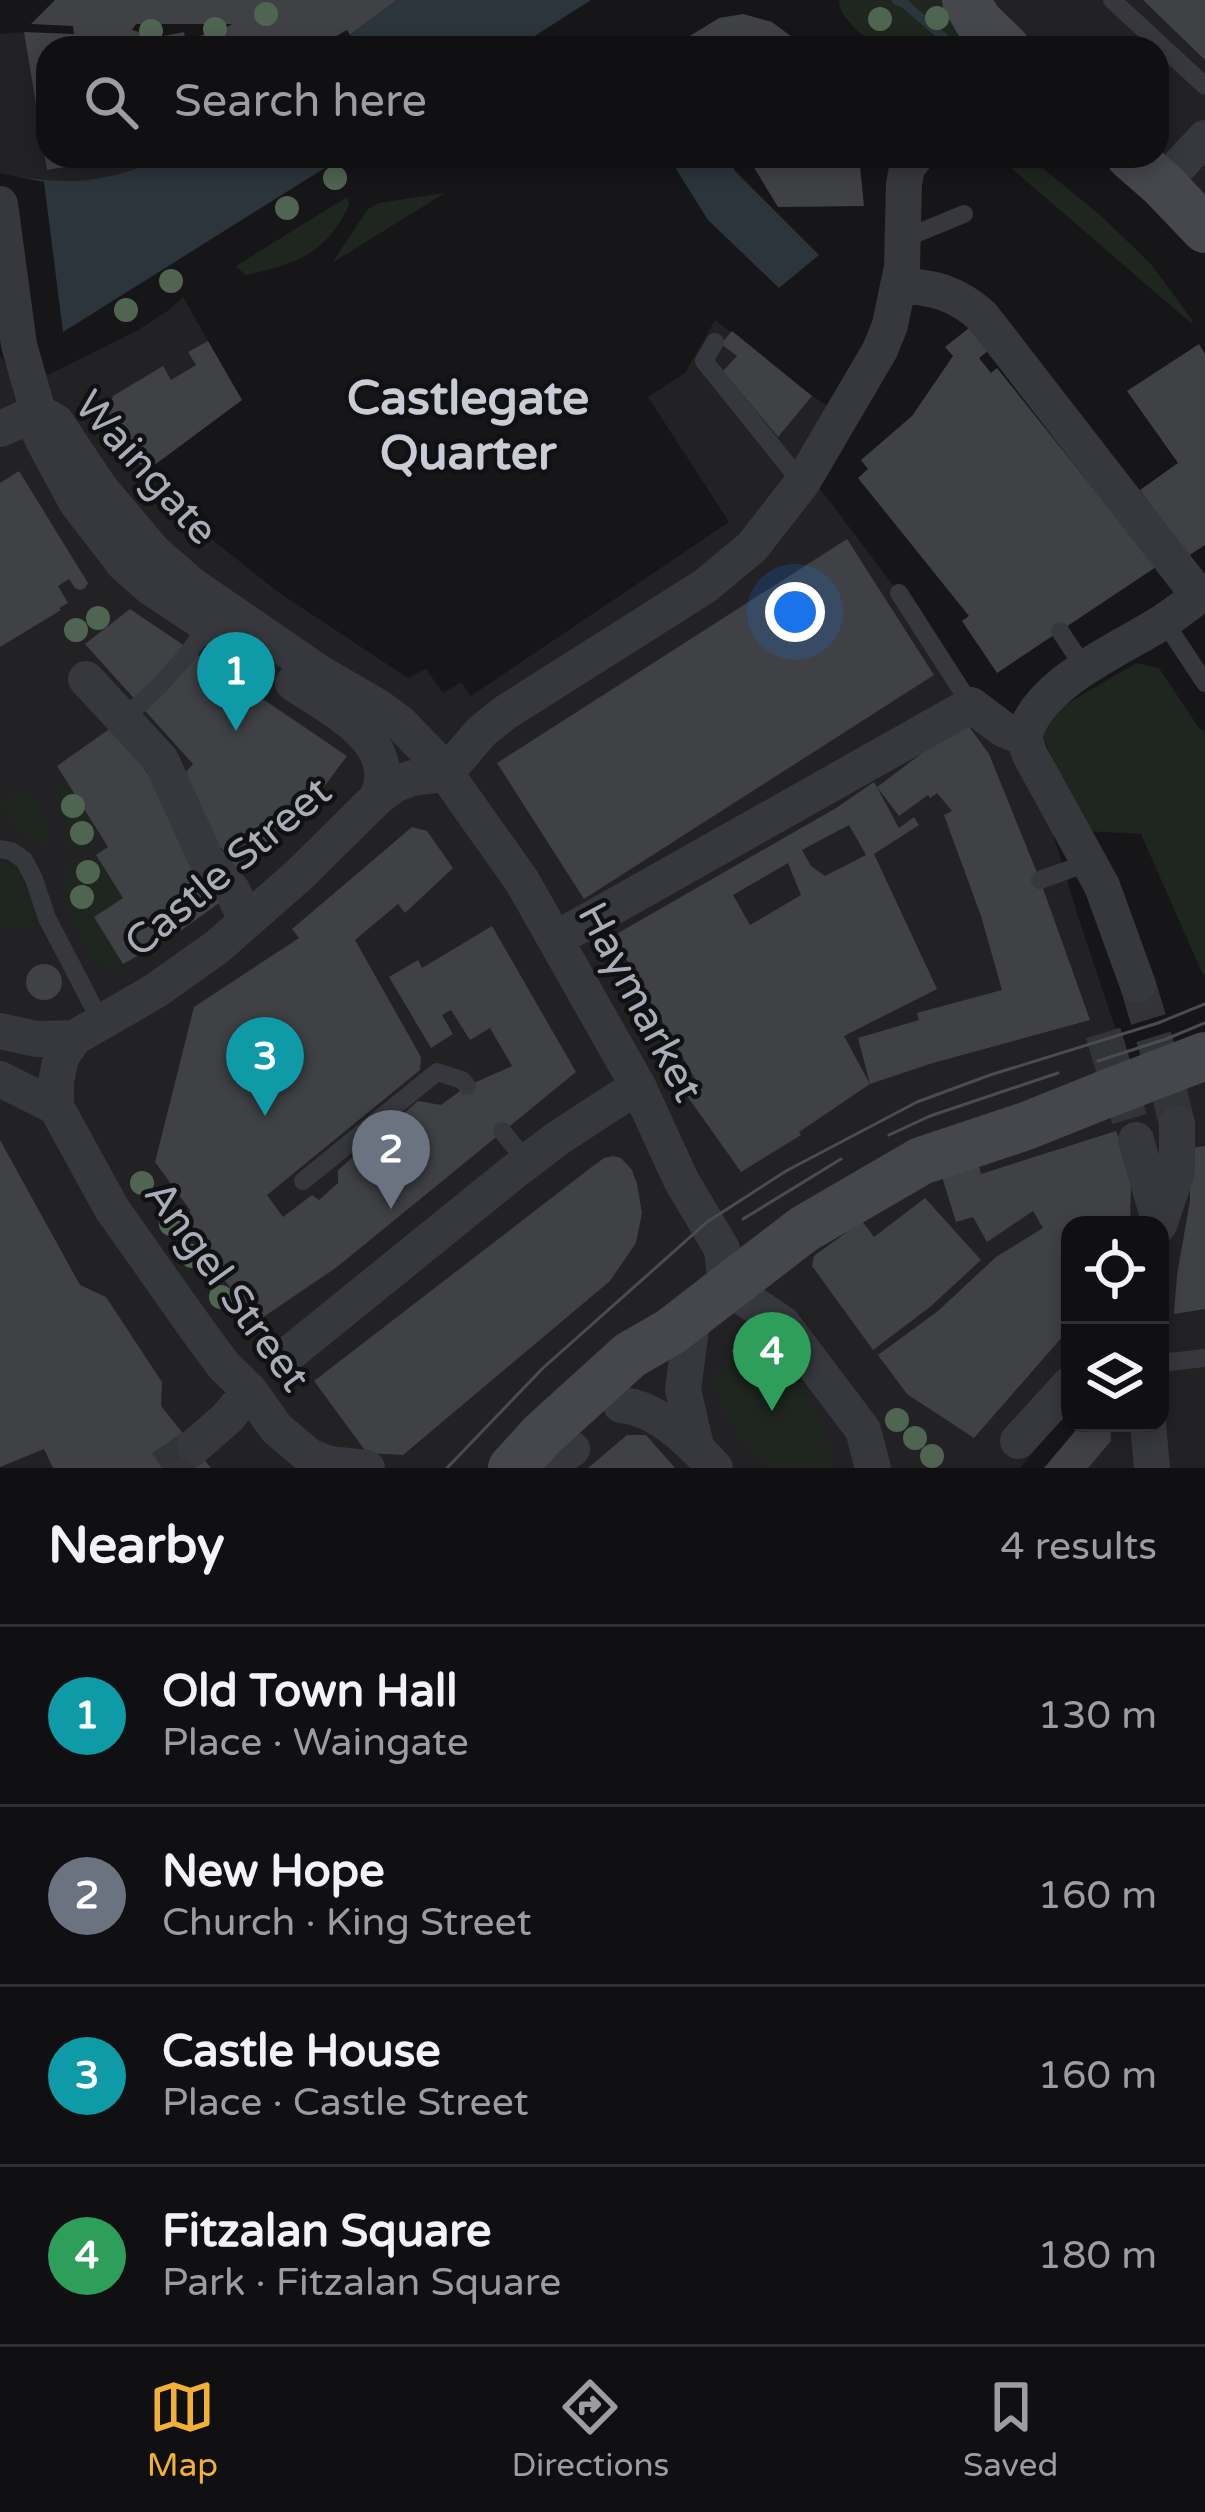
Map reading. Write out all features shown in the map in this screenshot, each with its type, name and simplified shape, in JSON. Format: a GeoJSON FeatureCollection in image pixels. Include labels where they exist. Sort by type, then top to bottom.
{"type":"FeatureCollection","features":[{"type":"Feature","properties":{"kind":"street"},"geometry":{"type":"LineString","coordinates":[[966,0],[994,36]]}},
{"type":"Feature","properties":{"kind":"street"},"geometry":{"type":"LineString","coordinates":[[1169,158],[1205,138]]}},
{"type":"Feature","properties":{"kind":"street"},"geometry":{"type":"LineString","coordinates":[[445,774],[482,731],[506,712],[705,586],[752,547],[802,483],[880,350],[896,305],[907,168]]}},
{"type":"Feature","properties":{"kind":"street"},"geometry":{"type":"LineString","coordinates":[[1146,170],[1205,229]]}},
{"type":"Feature","properties":{"kind":"street"},"geometry":{"type":"LineString","coordinates":[[0,204],[19,345],[38,412],[0,429]]}},
{"type":"Feature","properties":{"kind":"street"},"geometry":{"type":"LineString","coordinates":[[899,285],[962,298],[982,316],[1202,594],[1056,689],[1037,708],[1024,738],[1102,886],[1138,985]]}},
{"type":"Feature","properties":{"kind":"street","name":"Waingate"},"geometry":{"type":"LineString","coordinates":[[377,798],[382,788],[381,765],[364,732],[150,587],[111,549],[77,503],[47,448],[36,426],[38,412],[56,422],[100,488],[154,552],[261,633],[399,722],[445,774]]}},
{"type":"Feature","properties":{"kind":"street"},"geometry":{"type":"LineString","coordinates":[[86,679],[161,760],[206,859],[232,890],[246,920]]}},
{"type":"Feature","properties":{"kind":"street"},"geometry":{"type":"LineString","coordinates":[[556,939],[971,705],[1024,738]]}},
{"type":"Feature","properties":{"kind":"street","name":"Castle Street"},"geometry":{"type":"LineString","coordinates":[[88,1030],[191,967],[394,785],[445,774]]}},
{"type":"Feature","properties":{"kind":"street","name":"Haymarket"},"geometry":{"type":"LineString","coordinates":[[445,774],[514,868],[556,939],[722,1249],[696,1311]]}},
{"type":"Feature","properties":{"kind":"street"},"geometry":{"type":"LineString","coordinates":[[0,1031],[37,1040],[88,1030]]}},
{"type":"Feature","properties":{"kind":"street"},"geometry":{"type":"LineString","coordinates":[[0,1079],[56,1107],[61,1057],[88,1030]]}},
{"type":"Feature","properties":{"kind":"street"},"geometry":{"type":"LineString","coordinates":[[512,1468],[630,1355],[804,1229],[921,1161],[1205,1056]]}},
{"type":"Feature","properties":{"kind":"street"},"geometry":{"type":"LineString","coordinates":[[290,1353],[519,1168],[638,1086]]}},
{"type":"Feature","properties":{"kind":"street","name":"Angel Street"},"geometry":{"type":"LineString","coordinates":[[56,1107],[112,1209],[224,1366],[250,1391],[276,1428],[309,1456],[329,1464],[367,1468]]}},
{"type":"Feature","properties":{"kind":"street"},"geometry":{"type":"LineString","coordinates":[[1162,1216],[1177,1172],[1177,1124]]}},
{"type":"Feature","properties":{"kind":"street"},"geometry":{"type":"LineString","coordinates":[[1136,1140],[1157,1216]]}},
{"type":"Feature","properties":{"kind":"street"},"geometry":{"type":"LineString","coordinates":[[558,1462],[652,1372],[696,1311]]}},
{"type":"Feature","properties":{"kind":"street"},"geometry":{"type":"LineString","coordinates":[[696,1311],[683,1390],[705,1457]]}},
{"type":"Feature","properties":{"kind":"street"},"geometry":{"type":"LineString","coordinates":[[696,1311],[783,1324],[863,1430],[873,1468]]}},
{"type":"Feature","properties":{"kind":"street"},"geometry":{"type":"LineString","coordinates":[[195,1446],[250,1391]]}},
{"type":"Feature","properties":{"kind":"street"},"geometry":{"type":"LineString","coordinates":[[1018,1442],[1061,1394]]}},
{"type":"Feature","properties":{"kind":"street"},"geometry":{"type":"LineString","coordinates":[[621,1405],[644,1411],[705,1457]]}},
{"type":"Feature","properties":{"kind":"street"},"geometry":{"type":"LineString","coordinates":[[1149,1432],[1152,1468]]}},
{"type":"Feature","properties":{"kind":"lane"},"geometry":{"type":"LineString","coordinates":[[1112,0],[1151,36]]}},
{"type":"Feature","properties":{"kind":"lane"},"geometry":{"type":"LineString","coordinates":[[1169,53],[1205,86]]}},
{"type":"Feature","properties":{"kind":"lane"},"geometry":{"type":"LineString","coordinates":[[903,239],[964,214]]}},
{"type":"Feature","properties":{"kind":"lane"},"geometry":{"type":"LineString","coordinates":[[715,342],[704,361],[802,483]]}},
{"type":"Feature","properties":{"kind":"lane"},"geometry":{"type":"LineString","coordinates":[[899,593],[971,705]]}},
{"type":"Feature","properties":{"kind":"lane"},"geometry":{"type":"LineString","coordinates":[[1165,621],[1205,683]]}},
{"type":"Feature","properties":{"kind":"lane"},"geometry":{"type":"LineString","coordinates":[[123,718],[191,650],[208,625]]}},
{"type":"Feature","properties":{"kind":"lane"},"geometry":{"type":"LineString","coordinates":[[1060,631],[1085,669]]}},
{"type":"Feature","properties":{"kind":"lane"},"geometry":{"type":"LineString","coordinates":[[0,849],[24,860],[34,879],[88,1030]]}},
{"type":"Feature","properties":{"kind":"lane"},"geometry":{"type":"LineString","coordinates":[[1040,880],[1090,862]]}},
{"type":"Feature","properties":{"kind":"lane"},"geometry":{"type":"LineString","coordinates":[[303,1181],[437,1072],[467,1086]]}},
{"type":"Feature","properties":{"kind":"lane"},"geometry":{"type":"LineString","coordinates":[[502,1131],[519,1168]]}},
{"type":"Feature","properties":{"kind":"lane"},"geometry":{"type":"LineString","coordinates":[[1169,1363],[1205,1358]]}},
{"type":"Feature","properties":{"kind":"shaded area"},"geometry":{"type":"Polygon","coordinates":[[[395,0],[591,0],[535,36],[349,36],[395,0]]]}},
{"type":"Feature","properties":{"kind":"shaded area"},"geometry":{"type":"Polygon","coordinates":[[[839,0],[950,0],[973,36],[864,36],[843,14],[839,0]]]}},
{"type":"Feature","properties":{"kind":"shaded area"},"geometry":{"type":"Polygon","coordinates":[[[967,0],[1205,0],[1205,229],[1165,168],[1169,168],[1169,36],[1005,36],[967,0]]]}},
{"type":"Feature","properties":{"kind":"shaded area"},"geometry":{"type":"Polygon","coordinates":[[[24,32],[36,94],[36,168],[140,168],[78,183],[0,173],[0,34],[24,32]]]}},
{"type":"Feature","properties":{"kind":"shaded area"},"geometry":{"type":"Polygon","coordinates":[[[139,168],[325,168],[63,332],[0,332],[0,173],[84,180],[139,168]]]}},
{"type":"Feature","properties":{"kind":"shaded area"},"geometry":{"type":"Polygon","coordinates":[[[676,168],[733,168],[819,255],[779,288],[708,220],[676,168]]]}},
{"type":"Feature","properties":{"kind":"shaded area"},"geometry":{"type":"Polygon","coordinates":[[[1011,168],[1043,168],[1101,216],[1151,264],[1191,323],[1011,168]]]}},
{"type":"Feature","properties":{"kind":"shaded area"},"geometry":{"type":"Polygon","coordinates":[[[445,193],[332,263],[368,209],[378,203],[445,193]]]}},
{"type":"Feature","properties":{"kind":"shaded area"},"geometry":{"type":"Polygon","coordinates":[[[347,197],[349,205],[320,246],[279,267],[245,275],[236,266],[347,197]]]}},
{"type":"Feature","properties":{"kind":"shaded area"},"geometry":{"type":"Polygon","coordinates":[[[183,297],[242,400],[145,472],[184,517],[278,592],[408,678],[426,669],[443,693],[461,682],[471,696],[729,522],[648,397],[685,373],[715,320],[843,415],[809,474],[899,593],[971,705],[1024,738],[1141,1105],[1205,1071],[1205,1468],[1044,1468],[1074,1432],[1169,1432],[1169,1216],[1061,1216],[1061,1420],[1020,1468],[0,1468],[0,355],[35,408],[31,383],[169,310],[183,297]]]}},
{"type":"Feature","properties":{"kind":"shaded area"},"geometry":{"type":"Polygon","coordinates":[[[1136,663],[1159,668],[1205,732],[1203,975],[1141,834],[1086,831],[1040,731],[1048,715],[1136,663]]]}},
{"type":"Feature","properties":{"kind":"shaded area"},"geometry":{"type":"Polygon","coordinates":[[[68,784],[101,836],[68,852],[67,822],[52,794],[68,784]]]}},
{"type":"Feature","properties":{"kind":"shaded area"},"geometry":{"type":"Polygon","coordinates":[[[26,787],[48,830],[43,846],[21,832],[0,805],[26,787]]]}},
{"type":"Feature","properties":{"kind":"shaded area"},"geometry":{"type":"Polygon","coordinates":[[[96,855],[123,898],[95,917],[123,964],[110,970],[81,938],[68,895],[69,866],[96,855]]]}},
{"type":"Feature","properties":{"kind":"shaded area"},"geometry":{"type":"Polygon","coordinates":[[[0,861],[26,888],[35,927],[0,924],[0,861]]]}},
{"type":"Feature","properties":{"kind":"shaded area"},"geometry":{"type":"Polygon","coordinates":[[[767,1352],[818,1416],[832,1468],[769,1468],[725,1412],[716,1374],[734,1356],[746,1369],[767,1352]]]}},
{"type":"Feature","properties":{"kind":"pier"},"geometry":{"type":"Polygon","coordinates":[[[0,173],[44,182],[63,332],[0,332],[0,173]]]}},
{"type":"Feature","properties":{"kind":"building"},"geometry":{"type":"Polygon","coordinates":[[[55,0],[396,0],[350,35],[347,30],[336,36],[212,36],[232,24],[136,24],[132,30],[154,36],[36,36],[36,104],[24,32],[74,34],[73,26],[31,24],[55,0]]]}},
{"type":"Feature","properties":{"kind":"building"},"geometry":{"type":"Polygon","coordinates":[[[1143,0],[1205,0],[1205,60],[1143,0]]]}},
{"type":"Feature","properties":{"kind":"building"},"geometry":{"type":"Polygon","coordinates":[[[743,14],[772,22],[791,36],[690,36],[719,18],[743,14]]]}},
{"type":"Feature","properties":{"kind":"building"},"geometry":{"type":"Polygon","coordinates":[[[754,168],[860,168],[864,206],[778,207],[754,168]]]}},
{"type":"Feature","properties":{"kind":"building"},"geometry":{"type":"Polygon","coordinates":[[[969,328],[988,351],[979,358],[991,373],[997,368],[1156,567],[997,673],[962,621],[969,616],[858,478],[868,469],[861,460],[912,416],[953,356],[945,347],[969,328]]]}},
{"type":"Feature","properties":{"kind":"building"},"geometry":{"type":"Polygon","coordinates":[[[732,331],[812,396],[778,437],[723,371],[737,356],[721,344],[732,331]]]}},
{"type":"Feature","properties":{"kind":"building"},"geometry":{"type":"Polygon","coordinates":[[[208,341],[242,400],[145,472],[106,416],[113,396],[163,366],[171,380],[196,365],[188,352],[208,341]]]}},
{"type":"Feature","properties":{"kind":"building"},"geometry":{"type":"Polygon","coordinates":[[[1199,344],[1205,354],[1205,545],[1188,556],[1140,490],[1178,463],[1127,391],[1199,344]]]}},
{"type":"Feature","properties":{"kind":"building"},"geometry":{"type":"Polygon","coordinates":[[[19,471],[88,583],[80,590],[69,579],[58,586],[68,603],[0,647],[0,483],[19,471]]]}},
{"type":"Feature","properties":{"kind":"building"},"geometry":{"type":"Polygon","coordinates":[[[847,539],[934,675],[584,899],[497,763],[847,539]]]}},
{"type":"Feature","properties":{"kind":"building"},"geometry":{"type":"Polygon","coordinates":[[[130,609],[347,756],[297,823],[287,816],[245,874],[216,843],[183,775],[193,764],[85,644],[130,609]]]}},
{"type":"Feature","properties":{"kind":"building"},"geometry":{"type":"Polygon","coordinates":[[[965,721],[989,754],[1090,1020],[870,1084],[858,1038],[919,1020],[917,1013],[1002,990],[944,815],[952,811],[937,793],[899,816],[877,787],[965,721]]]}},
{"type":"Feature","properties":{"kind":"building"},"geometry":{"type":"Polygon","coordinates":[[[115,725],[163,797],[222,901],[123,964],[94,917],[123,898],[96,855],[108,847],[57,766],[115,725]]]}},
{"type":"Feature","properties":{"kind":"building"},"geometry":{"type":"Polygon","coordinates":[[[874,782],[899,828],[914,817],[919,825],[874,854],[937,989],[844,1036],[870,1084],[741,1172],[685,1093],[698,1084],[613,936],[874,782]],[[849,825],[802,850],[811,866],[825,876],[866,855],[849,825]],[[788,863],[733,895],[750,925],[801,895],[788,863]]]}},
{"type":"Feature","properties":{"kind":"building"},"geometry":{"type":"Polygon","coordinates":[[[412,827],[427,831],[453,868],[405,913],[398,904],[355,940],[421,1057],[420,1070],[267,1195],[283,1217],[312,1195],[319,1200],[338,1183],[338,1170],[418,1101],[441,1105],[467,1086],[512,1066],[490,1028],[470,1040],[451,1010],[442,1015],[453,1034],[431,1048],[389,977],[418,960],[422,968],[492,926],[576,1072],[337,1267],[256,1322],[191,1235],[190,1210],[155,1162],[194,1007],[299,938],[292,929],[412,827]]]}},
{"type":"Feature","properties":{"kind":"building"},"geometry":{"type":"Polygon","coordinates":[[[44,964],[57,969],[62,982],[57,995],[44,1000],[31,995],[26,982],[31,969],[44,964]]]}},
{"type":"Feature","properties":{"kind":"building"},"geometry":{"type":"Polygon","coordinates":[[[1116,1131],[1131,1184],[1130,1216],[1061,1216],[1061,1338],[974,1438],[907,1394],[878,1355],[938,1311],[996,1257],[1043,1228],[1033,1211],[987,1242],[973,1217],[956,1222],[939,1167],[976,1154],[981,1174],[1116,1131]]]}},
{"type":"Feature","properties":{"kind":"building"},"geometry":{"type":"Polygon","coordinates":[[[0,1140],[80,1285],[106,1297],[162,1382],[161,1406],[211,1468],[53,1468],[44,1449],[0,1467],[0,1140]]]}},
{"type":"Feature","properties":{"kind":"building"},"geometry":{"type":"Polygon","coordinates":[[[1205,1146],[1205,1309],[1174,1314],[1190,1201],[1190,1148],[1205,1146]]]}},
{"type":"Feature","properties":{"kind":"building"},"geometry":{"type":"Polygon","coordinates":[[[613,1156],[632,1170],[642,1213],[636,1243],[610,1281],[403,1455],[367,1453],[314,1381],[593,1166],[613,1156]]]}},
{"type":"Feature","properties":{"kind":"building"},"geometry":{"type":"Polygon","coordinates":[[[925,1198],[981,1260],[873,1350],[812,1266],[814,1256],[862,1221],[874,1237],[925,1198]]]}},
{"type":"Feature","properties":{"kind":"building"},"geometry":{"type":"Polygon","coordinates":[[[748,1338],[763,1356],[746,1370],[731,1351],[748,1338]]]}},
{"type":"Feature","properties":{"kind":"building"},"geometry":{"type":"Polygon","coordinates":[[[1074,1432],[1110,1432],[1111,1441],[1088,1468],[1044,1468],[1074,1432]]]}},
{"type":"Feature","properties":{"kind":"building"},"geometry":{"type":"Polygon","coordinates":[[[627,1435],[646,1435],[675,1468],[588,1468],[627,1435]]]}},
{"type":"Feature","properties":{"kind":"waterway"},"geometry":{"type":"LineString","coordinates":[[896,0],[942,36]]}},
{"type":"Feature","properties":{"kind":"tunnel"},"geometry":{"type":"LineString","coordinates":[[1138,985],[1177,1124]]}},
{"type":"Feature","properties":{"kind":"tunnel"},"geometry":{"type":"LineString","coordinates":[[1103,1033],[1136,1140]]}},
{"type":"Feature","properties":{"kind":"tunnel"},"geometry":{"type":"LineString","coordinates":[[162,1468],[195,1446]]}},
{"type":"Feature","properties":{"kind":"tram line"},"geometry":{"type":"LineString","coordinates":[[447,1468],[543,1368],[707,1222],[786,1171],[917,1102],[1205,1004]]}},
{"type":"Feature","properties":{"kind":"tram line"},"geometry":{"type":"LineString","coordinates":[[1098,1061],[1205,1023]]}},
{"type":"Feature","properties":{"kind":"tram line"},"geometry":{"type":"LineString","coordinates":[[889,1135],[930,1116],[1058,1073]]}},
{"type":"Feature","properties":{"kind":"tram line"},"geometry":{"type":"LineString","coordinates":[[743,1219],[841,1159]]}},
{"type":"Feature","properties":{"kind":"place","name":"Old Town Hall"},"geometry":{"type":"Point","coordinates":[236,731]}},
{"type":"Feature","properties":{"kind":"place","name":"Castle House"},"geometry":{"type":"Point","coordinates":[265,1116]}},
{"type":"Feature","properties":{"kind":"place","name":"New Hope"},"geometry":{"type":"Point","coordinates":[391,1209]}},
{"type":"Feature","properties":{"kind":"place","name":"Fitzalan Square"},"geometry":{"type":"Point","coordinates":[772,1411]}},
{"type":"Feature","properties":{"kind":"district","name":"Castlegate Quarter"},"geometry":{"type":"Point","coordinates":[468,426]}}]}
